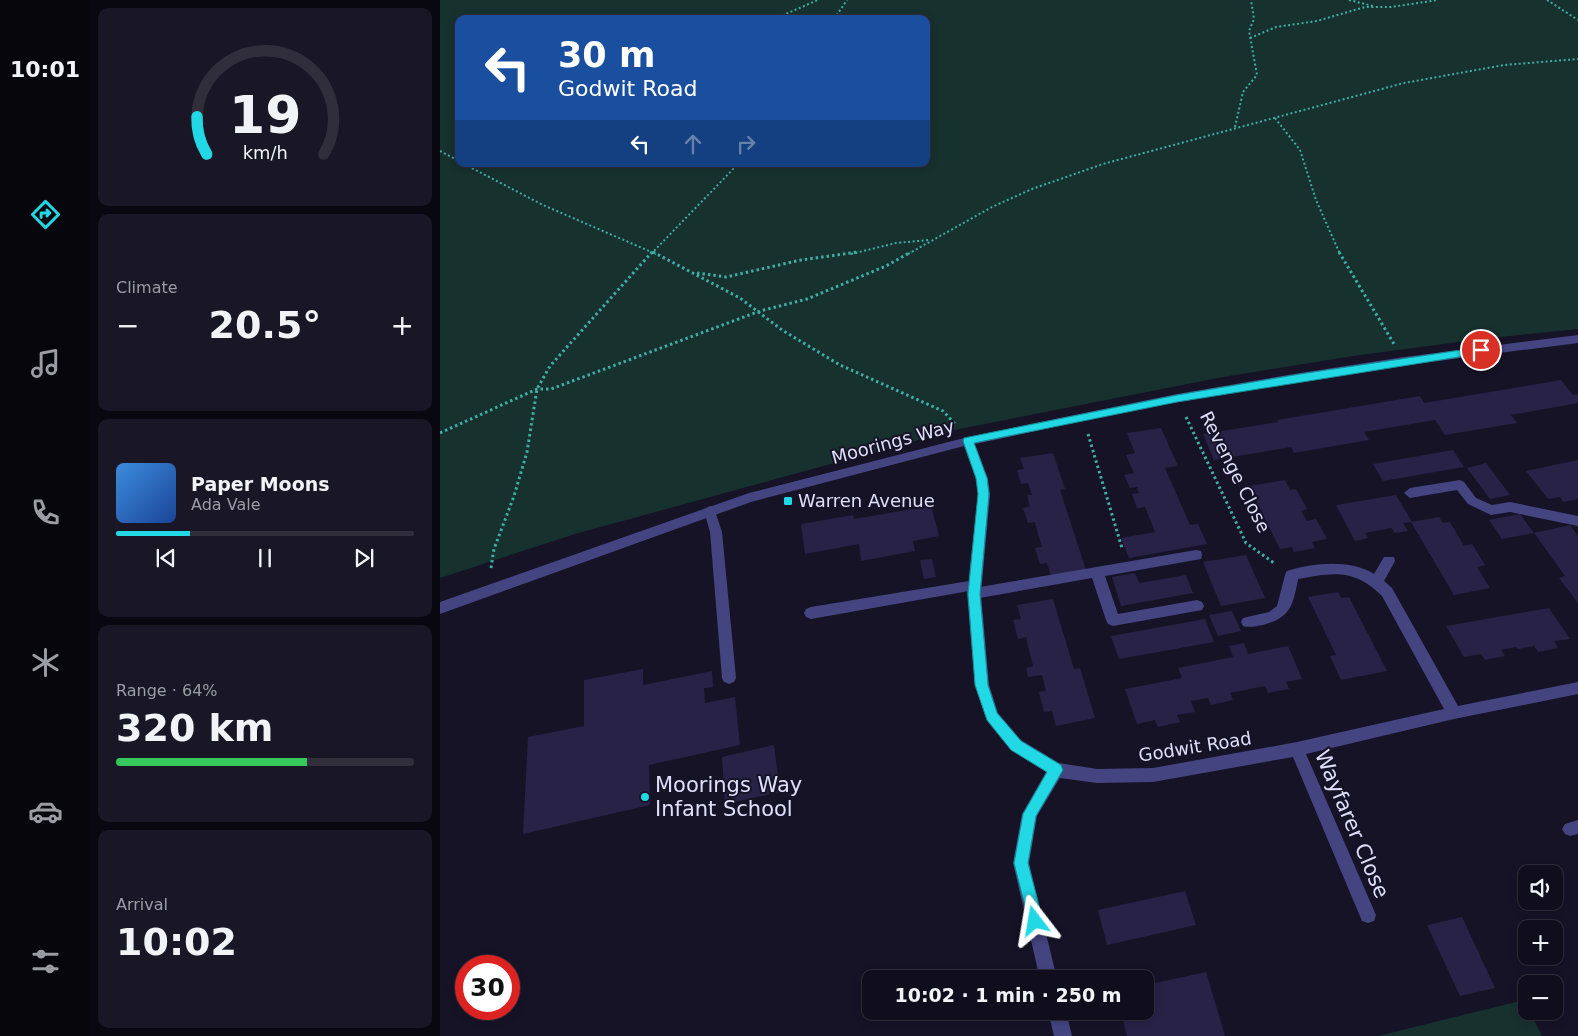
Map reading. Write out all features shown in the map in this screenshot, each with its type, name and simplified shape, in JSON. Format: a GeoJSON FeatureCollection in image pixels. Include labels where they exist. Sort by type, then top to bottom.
{"type":"FeatureCollection","features":[{"type":"Feature","properties":{"kind":"street","name":"Moorings Way"},"geometry":{"type":"LineString","coordinates":[[440,608],[749,498],[968,441],[1177,398],[1404,361],[1578,339]]}},
{"type":"Feature","properties":{"kind":"street","name":"Godwit Road"},"geometry":{"type":"LineString","coordinates":[[968,441],[982,478],[984,494],[975,590],[982,685],[992,716],[1016,745],[1056,770],[1097,776],[1153,775],[1297,750],[1454,713],[1578,688]]}},
{"type":"Feature","properties":{"kind":"street"},"geometry":{"type":"LineString","coordinates":[[1410,493],[1460,484],[1472,501],[1491,510],[1510,507],[1578,521]]}},
{"type":"Feature","properties":{"kind":"street"},"geometry":{"type":"LineString","coordinates":[[710,511],[716,532],[729,678]]}},
{"type":"Feature","properties":{"kind":"street"},"geometry":{"type":"LineString","coordinates":[[811,613],[1097,573],[1196,555]]}},
{"type":"Feature","properties":{"kind":"street"},"geometry":{"type":"LineString","coordinates":[[1377,580],[1389,561]]}},
{"type":"Feature","properties":{"kind":"street"},"geometry":{"type":"LineString","coordinates":[[1248,622],[1277,616],[1284,608],[1292,575],[1345,568],[1363,572],[1377,580],[1387,592],[1454,713]]}},
{"type":"Feature","properties":{"kind":"street"},"geometry":{"type":"LineString","coordinates":[[1097,573],[1112,620],[1197,606]]}},
{"type":"Feature","properties":{"kind":"street","name":"Wayfarer Close"},"geometry":{"type":"LineString","coordinates":[[1297,750],[1368,915]]}},
{"type":"Feature","properties":{"kind":"street"},"geometry":{"type":"LineString","coordinates":[[1047,970],[1021,863],[1030,814],[1056,770]]}},
{"type":"Feature","properties":{"kind":"street"},"geometry":{"type":"LineString","coordinates":[[1059,1020],[1063,1036]]}},
{"type":"Feature","properties":{"kind":"path"},"geometry":{"type":"LineString","coordinates":[[783,15],[818,0]]}},
{"type":"Feature","properties":{"kind":"path"},"geometry":{"type":"LineString","coordinates":[[837,15],[847,0]]}},
{"type":"Feature","properties":{"kind":"path"},"geometry":{"type":"LineString","coordinates":[[1235,127],[1240,96],[1250,80],[1257,75],[1248,31],[1254,19],[1251,0]]}},
{"type":"Feature","properties":{"kind":"path"},"geometry":{"type":"LineString","coordinates":[[1349,0],[1376,7]]}},
{"type":"Feature","properties":{"kind":"path"},"geometry":{"type":"LineString","coordinates":[[1250,38],[1276,27],[1317,22],[1364,7],[1438,0]]}},
{"type":"Feature","properties":{"kind":"path"},"geometry":{"type":"LineString","coordinates":[[1547,0],[1578,20]]}},
{"type":"Feature","properties":{"kind":"path"},"geometry":{"type":"LineString","coordinates":[[440,433],[537,390],[551,388],[760,311],[806,299],[848,282],[886,266],[992,207],[1032,189],[1103,164],[1184,144],[1235,127],[1276,118],[1404,83],[1504,65],[1578,59]]}},
{"type":"Feature","properties":{"kind":"path"},"geometry":{"type":"LineString","coordinates":[[1276,118],[1300,150],[1316,200],[1341,256],[1404,361]]}},
{"type":"Feature","properties":{"kind":"path"},"geometry":{"type":"LineString","coordinates":[[440,151],[455,159]]}},
{"type":"Feature","properties":{"kind":"path"},"geometry":{"type":"LineString","coordinates":[[470,167],[543,205],[653,252],[694,272],[760,311],[782,330],[840,365],[943,411],[968,441]]}},
{"type":"Feature","properties":{"kind":"path"},"geometry":{"type":"LineString","coordinates":[[487,591],[494,549],[514,496],[527,452],[537,390],[550,366],[653,252],[735,167]]}},
{"type":"Feature","properties":{"kind":"path"},"geometry":{"type":"LineString","coordinates":[[694,272],[726,277],[767,270],[801,260],[855,253],[896,243],[931,240]]}},
{"type":"Feature","properties":{"kind":"path","name":"Revenge Close"},"geometry":{"type":"LineString","coordinates":[[1177,398],[1246,543],[1292,575]]}},
{"type":"Feature","properties":{"kind":"path"},"geometry":{"type":"LineString","coordinates":[[1083,416],[1104,493],[1129,567]]}},
{"type":"Feature","properties":{"kind":"green space"},"geometry":{"type":"Polygon","coordinates":[[[440,0],[1578,0],[1578,329],[1481,339],[1353,356],[1223,377],[959,429],[575,534],[440,578],[440,0]]]}},
{"type":"Feature","properties":{"kind":"green space"},"geometry":{"type":"Polygon","coordinates":[[[1518,1001],[1518,1020],[1534,1020],[1542,1036],[1378,1036],[1518,1001]]]}},
{"type":"Feature","properties":{"kind":"building"},"geometry":{"type":"Polygon","coordinates":[[[1561,380],[1573,395],[1578,394],[1578,403],[1511,415],[1517,423],[1445,435],[1435,420],[1364,432],[1369,440],[1294,453],[1291,447],[1214,460],[1203,434],[1420,396],[1424,403],[1561,380]]]}},
{"type":"Feature","properties":{"kind":"building"},"geometry":{"type":"Polygon","coordinates":[[[1161,428],[1178,466],[1165,468],[1190,525],[1198,524],[1207,544],[1129,558],[1121,538],[1155,532],[1145,507],[1137,508],[1132,494],[1139,493],[1137,487],[1130,488],[1124,475],[1134,473],[1126,455],[1135,453],[1127,433],[1161,428]]]}},
{"type":"Feature","properties":{"kind":"building"},"geometry":{"type":"Polygon","coordinates":[[[1453,450],[1464,467],[1383,481],[1373,464],[1453,450]]]}},
{"type":"Feature","properties":{"kind":"building"},"geometry":{"type":"Polygon","coordinates":[[[1053,453],[1065,489],[1060,490],[1086,570],[1051,576],[1047,563],[1040,564],[1035,548],[1042,547],[1035,522],[1028,523],[1023,508],[1030,507],[1027,495],[1032,495],[1028,483],[1021,484],[1017,470],[1024,469],[1020,458],[1053,453]]]}},
{"type":"Feature","properties":{"kind":"building"},"geometry":{"type":"Polygon","coordinates":[[[1578,460],[1578,499],[1563,502],[1560,497],[1548,499],[1526,471],[1578,460]]]}},
{"type":"Feature","properties":{"kind":"building"},"geometry":{"type":"Polygon","coordinates":[[[1486,463],[1510,495],[1490,499],[1467,468],[1486,463]]]}},
{"type":"Feature","properties":{"kind":"building"},"geometry":{"type":"Polygon","coordinates":[[[1285,480],[1290,490],[1296,489],[1307,509],[1301,511],[1307,521],[1316,519],[1327,539],[1312,542],[1315,548],[1294,552],[1292,547],[1280,549],[1249,486],[1285,480]]]}},
{"type":"Feature","properties":{"kind":"building"},"geometry":{"type":"Polygon","coordinates":[[[1396,495],[1412,522],[1403,523],[1408,531],[1395,533],[1391,528],[1365,533],[1368,538],[1355,541],[1336,505],[1396,495]]]}},
{"type":"Feature","properties":{"kind":"building"},"geometry":{"type":"Polygon","coordinates":[[[931,506],[939,536],[913,541],[915,551],[861,561],[859,544],[805,554],[801,524],[853,515],[854,519],[931,506]]]}},
{"type":"Feature","properties":{"kind":"building"},"geometry":{"type":"Polygon","coordinates":[[[1520,514],[1534,533],[1502,539],[1489,520],[1520,514]]]}},
{"type":"Feature","properties":{"kind":"building"},"geometry":{"type":"Polygon","coordinates":[[[1439,517],[1443,523],[1450,522],[1464,546],[1472,544],[1485,565],[1477,567],[1490,588],[1454,595],[1411,522],[1439,517]]]}},
{"type":"Feature","properties":{"kind":"building"},"geometry":{"type":"Polygon","coordinates":[[[1570,525],[1578,536],[1578,603],[1559,578],[1565,576],[1534,533],[1570,525]]]}},
{"type":"Feature","properties":{"kind":"building"},"geometry":{"type":"Polygon","coordinates":[[[1246,555],[1265,598],[1221,606],[1203,562],[1246,555]]]}},
{"type":"Feature","properties":{"kind":"building"},"geometry":{"type":"Polygon","coordinates":[[[932,559],[936,577],[924,579],[920,560],[932,559]]]}},
{"type":"Feature","properties":{"kind":"building"},"geometry":{"type":"Polygon","coordinates":[[[1135,573],[1139,583],[1186,575],[1193,593],[1121,606],[1112,577],[1135,573]]]}},
{"type":"Feature","properties":{"kind":"building"},"geometry":{"type":"Polygon","coordinates":[[[1338,592],[1341,598],[1349,597],[1387,671],[1341,680],[1330,656],[1336,655],[1308,597],[1338,592]]]}},
{"type":"Feature","properties":{"kind":"building"},"geometry":{"type":"Polygon","coordinates":[[[1053,599],[1074,669],[1080,668],[1095,718],[1056,726],[1052,711],[1044,712],[1039,692],[1046,691],[1042,675],[1028,677],[1026,668],[1033,666],[1026,637],[1018,639],[1013,620],[1021,619],[1017,605],[1053,599]]]}},
{"type":"Feature","properties":{"kind":"building"},"geometry":{"type":"Polygon","coordinates":[[[1549,608],[1570,639],[1554,641],[1558,648],[1538,652],[1534,646],[1518,649],[1516,647],[1501,650],[1505,656],[1485,660],[1481,654],[1464,657],[1446,626],[1549,608]]]}},
{"type":"Feature","properties":{"kind":"building"},"geometry":{"type":"Polygon","coordinates":[[[1232,611],[1241,631],[1218,636],[1209,615],[1232,611]]]}},
{"type":"Feature","properties":{"kind":"building"},"geometry":{"type":"Polygon","coordinates":[[[1205,619],[1214,642],[1119,659],[1111,636],[1205,619]]]}},
{"type":"Feature","properties":{"kind":"building"},"geometry":{"type":"Polygon","coordinates":[[[1244,643],[1248,654],[1288,646],[1302,679],[1286,682],[1289,689],[1268,693],[1265,686],[1230,693],[1233,700],[1211,705],[1208,698],[1191,701],[1195,712],[1177,715],[1180,722],[1158,727],[1155,720],[1137,724],[1125,689],[1182,678],[1178,668],[1233,657],[1229,646],[1244,643]]]}},
{"type":"Feature","properties":{"kind":"building"},"geometry":{"type":"Polygon","coordinates":[[[643,669],[643,685],[712,671],[713,687],[704,688],[705,703],[735,697],[740,745],[649,765],[650,805],[523,834],[528,737],[584,726],[584,680],[643,669]]]}},
{"type":"Feature","properties":{"kind":"building"},"geometry":{"type":"Polygon","coordinates":[[[774,745],[780,792],[725,804],[722,757],[774,745]]]}},
{"type":"Feature","properties":{"kind":"building"},"geometry":{"type":"Polygon","coordinates":[[[1185,891],[1196,925],[1107,945],[1098,910],[1185,891]]]}},
{"type":"Feature","properties":{"kind":"building"},"geometry":{"type":"Polygon","coordinates":[[[1462,917],[1495,988],[1460,996],[1427,925],[1462,917]]]}},
{"type":"Feature","properties":{"kind":"building"},"geometry":{"type":"Polygon","coordinates":[[[1206,972],[1225,1036],[1127,1036],[1123,1020],[1154,1020],[1154,983],[1206,972]]]}},
{"type":"Feature","properties":{"kind":"place","name":"Warren Avenue"},"geometry":{"type":"Point","coordinates":[788,501]}},
{"type":"Feature","properties":{"kind":"place","name":"Moorings Way Infant School"},"geometry":{"type":"Point","coordinates":[645,797]}},
{"type":"Feature","properties":{"kind":"route"},"geometry":{"type":"LineString","coordinates":[[1035,921],[1021,863],[1030,814],[1056,770],[1016,745],[992,716],[982,685],[974,594],[984,494],[982,478],[968,441],[1177,398],[1300,377],[1481,350]]}}]}
